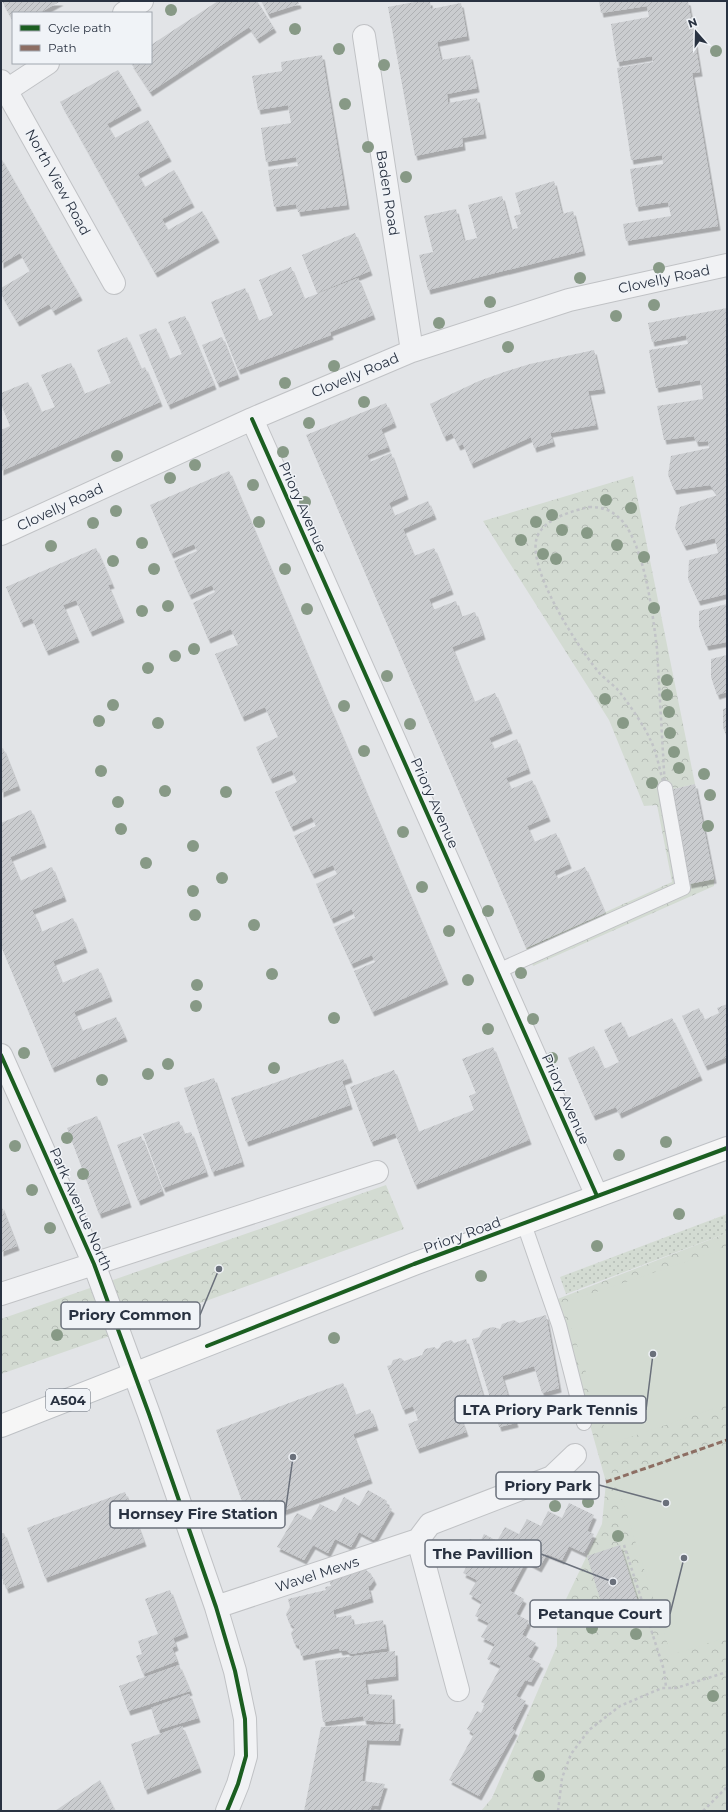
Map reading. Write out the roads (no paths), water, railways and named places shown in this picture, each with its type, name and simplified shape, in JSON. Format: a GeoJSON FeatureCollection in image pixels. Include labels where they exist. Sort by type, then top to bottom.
{"type":"FeatureCollection","features":[{"type":"Feature","properties":{"kind":"main road","name":"Priory Road"},"geometry":{"type":"LineString","coordinates":[[1,1426],[414,1264],[727,1148]]}},
{"type":"Feature","properties":{"kind":"street"},"geometry":{"type":"LineString","coordinates":[[126,12],[142,1]]}},
{"type":"Feature","properties":{"kind":"street","name":"Baden Road"},"geometry":{"type":"LineString","coordinates":[[364,36],[412,350]]}},
{"type":"Feature","properties":{"kind":"street"},"geometry":{"type":"LineString","coordinates":[[4,85],[46,64]]}},
{"type":"Feature","properties":{"kind":"street","name":"North View Road"},"geometry":{"type":"LineString","coordinates":[[4,85],[114,283]]}},
{"type":"Feature","properties":{"kind":"street","name":"Clovelly Road"},"geometry":{"type":"LineString","coordinates":[[1,534],[252,419],[412,350],[569,300],[727,265]]}},
{"type":"Feature","properties":{"kind":"street","name":"Priory Avenue"},"geometry":{"type":"LineString","coordinates":[[252,419],[597,1196]]}},
{"type":"Feature","properties":{"kind":"street","name":"Park Avenue North"},"geometry":{"type":"LineString","coordinates":[[1,1055],[94,1264],[135,1374],[216,1608],[235,1670],[245,1719],[246,1756],[238,1784],[227,1811]]}},
{"type":"Feature","properties":{"kind":"street"},"geometry":{"type":"LineString","coordinates":[[1,1294],[377,1172]]}},
{"type":"Feature","properties":{"kind":"street"},"geometry":{"type":"LineString","coordinates":[[458,1690],[418,1540],[430,1524],[552,1477],[575,1455]]}},
{"type":"Feature","properties":{"kind":"street","name":"Wavel Mews"},"geometry":{"type":"LineString","coordinates":[[216,1608],[418,1540]]}},
{"type":"Feature","properties":{"kind":"lane"},"geometry":{"type":"LineString","coordinates":[[498,971],[682,888],[665,788]]}},
{"type":"Feature","properties":{"kind":"lane"},"geometry":{"type":"LineString","coordinates":[[524,1224],[559,1325],[584,1423]]}},
{"type":"Feature","properties":{"kind":"place","name":"Priory Common"},"geometry":{"type":"Point","coordinates":[219,1269]}},
{"type":"Feature","properties":{"kind":"place","name":"LTA Priory Park Tennis"},"geometry":{"type":"Point","coordinates":[653,1354]}},
{"type":"Feature","properties":{"kind":"place","name":"Hornsey Fire Station"},"geometry":{"type":"Point","coordinates":[293,1457]}},
{"type":"Feature","properties":{"kind":"place","name":"Priory Park"},"geometry":{"type":"Point","coordinates":[666,1503]}},
{"type":"Feature","properties":{"kind":"place","name":"Petanque Court"},"geometry":{"type":"Point","coordinates":[684,1558]}},
{"type":"Feature","properties":{"kind":"place","name":"The Pavillion"},"geometry":{"type":"Point","coordinates":[613,1582]}}]}
